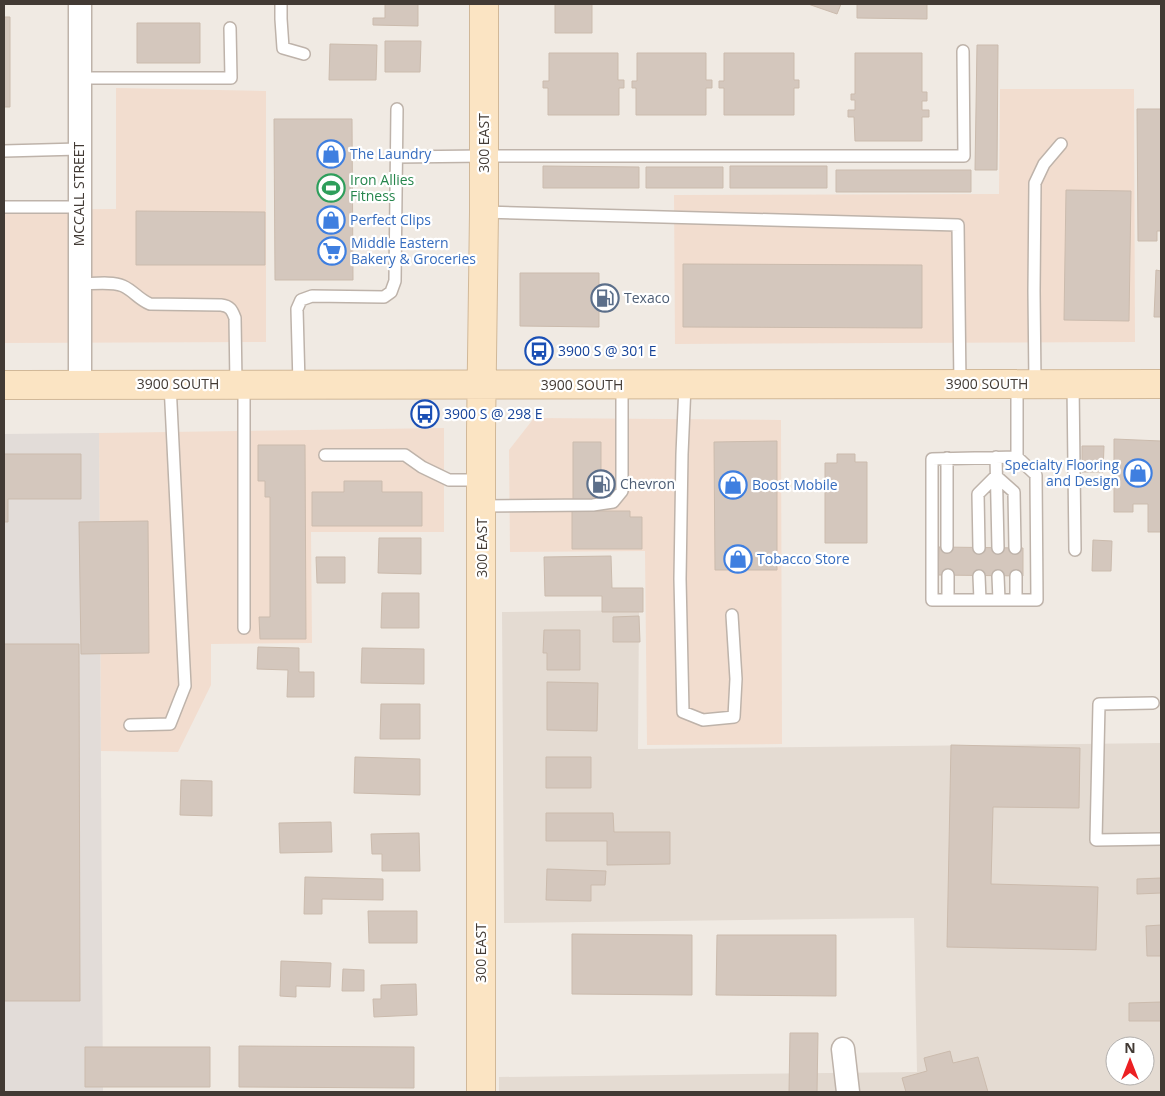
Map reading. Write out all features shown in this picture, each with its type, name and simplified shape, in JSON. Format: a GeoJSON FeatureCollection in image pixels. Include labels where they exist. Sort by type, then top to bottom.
{"type":"FeatureCollection","features":[{"type":"Feature","properties":{"kind":"main road","name":"300 EAST"},"geometry":{"type":"LineString","coordinates":[[481,1092],[484,4]]}},
{"type":"Feature","properties":{"kind":"main road","name":"3900 SOUTH"},"geometry":{"type":"LineString","coordinates":[[4,385],[1161,384]]}},
{"type":"Feature","properties":{"kind":"street","name":"MCCALL STREET"},"geometry":{"type":"LineString","coordinates":[[80,4],[80,385]]}},
{"type":"Feature","properties":{"kind":"street"},"geometry":{"type":"LineString","coordinates":[[843,1049],[848,1092]]}},
{"type":"Feature","properties":{"kind":"lane"},"geometry":{"type":"LineString","coordinates":[[281,4],[280,19],[283,48],[304,54]]}},
{"type":"Feature","properties":{"kind":"lane"},"geometry":{"type":"LineString","coordinates":[[79,78],[232,78],[230,28]]}},
{"type":"Feature","properties":{"kind":"lane"},"geometry":{"type":"LineString","coordinates":[[396,157],[964,156],[963,51]]}},
{"type":"Feature","properties":{"kind":"lane"},"geometry":{"type":"LineString","coordinates":[[299,384],[296,309],[301,300],[312,296],[384,297],[392,292],[395,281],[397,109]]}},
{"type":"Feature","properties":{"kind":"lane"},"geometry":{"type":"LineString","coordinates":[[1017,457],[1034,300],[1035,183],[1044,164],[1061,144]]}},
{"type":"Feature","properties":{"kind":"lane"},"geometry":{"type":"LineString","coordinates":[[4,151],[79,149]]}},
{"type":"Feature","properties":{"kind":"lane"},"geometry":{"type":"LineString","coordinates":[[4,207],[79,207]]}},
{"type":"Feature","properties":{"kind":"lane"},"geometry":{"type":"LineString","coordinates":[[484,212],[958,225],[960,384]]}},
{"type":"Feature","properties":{"kind":"lane"},"geometry":{"type":"LineString","coordinates":[[80,284],[117,284],[150,304],[221,305],[228,306],[233,311],[240,384],[244,628]]}},
{"type":"Feature","properties":{"kind":"lane"},"geometry":{"type":"LineString","coordinates":[[130,725],[170,724],[185,686],[170,384]]}},
{"type":"Feature","properties":{"kind":"lane"},"geometry":{"type":"LineString","coordinates":[[1073,384],[1075,550]]}},
{"type":"Feature","properties":{"kind":"lane"},"geometry":{"type":"LineString","coordinates":[[325,455],[405,455],[422,468],[482,493],[593,505],[613,502],[622,491],[622,385]]}},
{"type":"Feature","properties":{"kind":"lane"},"geometry":{"type":"LineString","coordinates":[[685,385],[680,579],[683,712],[703,720],[734,717],[736,679],[732,615]]}},
{"type":"Feature","properties":{"kind":"lane"},"geometry":{"type":"LineString","coordinates":[[996,457],[998,548]]}},
{"type":"Feature","properties":{"kind":"lane"},"geometry":{"type":"LineString","coordinates":[[1017,457],[1036,475],[1037,600],[932,600],[932,458],[1017,457]]}},
{"type":"Feature","properties":{"kind":"lane"},"geometry":{"type":"LineString","coordinates":[[947,458],[947,547]]}},
{"type":"Feature","properties":{"kind":"lane"},"geometry":{"type":"LineString","coordinates":[[979,548],[978,494],[996,476]]}},
{"type":"Feature","properties":{"kind":"lane"},"geometry":{"type":"LineString","coordinates":[[996,476],[1014,492],[1015,548]]}},
{"type":"Feature","properties":{"kind":"lane"},"geometry":{"type":"LineString","coordinates":[[948,576],[948,600]]}},
{"type":"Feature","properties":{"kind":"lane"},"geometry":{"type":"LineString","coordinates":[[980,576],[980,600]]}},
{"type":"Feature","properties":{"kind":"lane"},"geometry":{"type":"LineString","coordinates":[[998,576],[999,600]]}},
{"type":"Feature","properties":{"kind":"lane"},"geometry":{"type":"LineString","coordinates":[[1016,576],[1016,600]]}},
{"type":"Feature","properties":{"kind":"lane"},"geometry":{"type":"LineString","coordinates":[[1153,703],[1099,704],[1096,840],[1161,839]]}},
{"type":"Feature","properties":{"kind":"shaded area"},"geometry":{"type":"Polygon","coordinates":[[[116,88],[266,91],[266,342],[4,343],[4,210],[116,209],[116,88]]]}},
{"type":"Feature","properties":{"kind":"shaded area"},"geometry":{"type":"Polygon","coordinates":[[[1000,89],[1134,89],[1135,342],[675,344],[674,195],[999,194],[1000,89]]]}},
{"type":"Feature","properties":{"kind":"shaded area"},"geometry":{"type":"Polygon","coordinates":[[[534,418],[781,420],[782,744],[647,745],[645,551],[510,552],[509,450],[534,418]]]}},
{"type":"Feature","properties":{"kind":"shaded area"},"geometry":{"type":"Polygon","coordinates":[[[444,428],[444,532],[311,532],[312,643],[211,644],[211,685],[178,752],[101,751],[99,433],[444,428]]]}},
{"type":"Feature","properties":{"kind":"shaded area"},"geometry":{"type":"Polygon","coordinates":[[[99,433],[103,1092],[4,1092],[4,434],[99,433]]]}},
{"type":"Feature","properties":{"kind":"shaded area"},"geometry":{"type":"Polygon","coordinates":[[[639,610],[638,749],[1161,743],[1161,1092],[499,1092],[499,1077],[917,1072],[914,918],[504,923],[502,612],[639,610]]]}},
{"type":"Feature","properties":{"kind":"building"},"geometry":{"type":"Polygon","coordinates":[[[385,4],[418,4],[418,26],[373,25],[373,18],[385,18],[385,4]]]}},
{"type":"Feature","properties":{"kind":"building"},"geometry":{"type":"Polygon","coordinates":[[[555,4],[592,4],[592,33],[555,33],[555,4]]]}},
{"type":"Feature","properties":{"kind":"building"},"geometry":{"type":"Polygon","coordinates":[[[808,4],[841,4],[837,14],[808,4]]]}},
{"type":"Feature","properties":{"kind":"building"},"geometry":{"type":"Polygon","coordinates":[[[857,4],[927,4],[927,19],[857,18],[857,4]]]}},
{"type":"Feature","properties":{"kind":"building"},"geometry":{"type":"Polygon","coordinates":[[[4,17],[10,17],[10,107],[4,107],[4,17]]]}},
{"type":"Feature","properties":{"kind":"building"},"geometry":{"type":"Polygon","coordinates":[[[137,23],[200,23],[200,63],[137,63],[137,23]]]}},
{"type":"Feature","properties":{"kind":"building"},"geometry":{"type":"Polygon","coordinates":[[[385,41],[421,41],[420,72],[385,72],[385,41]]]}},
{"type":"Feature","properties":{"kind":"building"},"geometry":{"type":"Polygon","coordinates":[[[330,44],[377,45],[376,80],[329,80],[330,44]]]}},
{"type":"Feature","properties":{"kind":"building"},"geometry":{"type":"Polygon","coordinates":[[[977,45],[998,45],[997,170],[975,170],[977,45]]]}},
{"type":"Feature","properties":{"kind":"building"},"geometry":{"type":"Polygon","coordinates":[[[549,53],[618,53],[618,80],[624,80],[624,88],[619,88],[619,115],[548,115],[548,88],[543,88],[543,81],[549,81],[549,53]]]}},
{"type":"Feature","properties":{"kind":"building"},"geometry":{"type":"Polygon","coordinates":[[[637,53],[706,53],[706,80],[712,80],[712,88],[706,88],[706,115],[636,115],[636,88],[632,88],[632,81],[637,81],[637,53]]]}},
{"type":"Feature","properties":{"kind":"building"},"geometry":{"type":"Polygon","coordinates":[[[724,53],[794,53],[794,80],[799,80],[799,88],[794,88],[794,115],[724,115],[724,88],[719,88],[719,81],[724,81],[724,53]]]}},
{"type":"Feature","properties":{"kind":"building"},"geometry":{"type":"Polygon","coordinates":[[[855,53],[922,53],[922,92],[927,92],[927,101],[922,101],[922,110],[929,110],[929,117],[922,117],[922,141],[855,141],[854,117],[848,117],[848,110],[855,110],[855,100],[851,100],[851,94],[855,94],[855,53]]]}},
{"type":"Feature","properties":{"kind":"building"},"geometry":{"type":"Polygon","coordinates":[[[1137,109],[1161,109],[1161,231],[1157,231],[1157,241],[1138,241],[1137,109]]]}},
{"type":"Feature","properties":{"kind":"building"},"geometry":{"type":"Polygon","coordinates":[[[274,119],[352,119],[353,280],[275,280],[274,119]]]}},
{"type":"Feature","properties":{"kind":"building"},"geometry":{"type":"Polygon","coordinates":[[[543,166],[639,167],[639,188],[543,188],[543,166]]]}},
{"type":"Feature","properties":{"kind":"building"},"geometry":{"type":"Polygon","coordinates":[[[730,166],[827,166],[827,188],[730,188],[730,166]]]}},
{"type":"Feature","properties":{"kind":"building"},"geometry":{"type":"Polygon","coordinates":[[[646,167],[723,167],[723,188],[646,188],[646,167]]]}},
{"type":"Feature","properties":{"kind":"building"},"geometry":{"type":"Polygon","coordinates":[[[836,170],[971,170],[971,192],[836,192],[836,170]]]}},
{"type":"Feature","properties":{"kind":"building"},"geometry":{"type":"Polygon","coordinates":[[[1066,190],[1131,191],[1129,321],[1064,320],[1066,190]]]}},
{"type":"Feature","properties":{"kind":"building"},"geometry":{"type":"Polygon","coordinates":[[[136,211],[265,212],[265,265],[136,265],[136,211]]]}},
{"type":"Feature","properties":{"kind":"building"},"geometry":{"type":"Polygon","coordinates":[[[683,264],[922,265],[922,328],[683,327],[683,264]]]}},
{"type":"Feature","properties":{"kind":"building"},"geometry":{"type":"Polygon","coordinates":[[[1156,270],[1161,271],[1161,317],[1154,317],[1156,270]]]}},
{"type":"Feature","properties":{"kind":"building"},"geometry":{"type":"Polygon","coordinates":[[[520,273],[599,273],[599,327],[520,326],[520,273]]]}},
{"type":"Feature","properties":{"kind":"building","name":"Specialty Flooring and Design"},"geometry":{"type":"Polygon","coordinates":[[[1114,439],[1161,441],[1161,532],[1148,532],[1148,504],[1133,504],[1133,512],[1114,512],[1114,439]]]}},
{"type":"Feature","properties":{"kind":"building"},"geometry":{"type":"Polygon","coordinates":[[[777,441],[777,570],[715,570],[714,442],[777,441]]]}},
{"type":"Feature","properties":{"kind":"building"},"geometry":{"type":"Polygon","coordinates":[[[573,442],[601,442],[601,500],[573,500],[573,442]]]}},
{"type":"Feature","properties":{"kind":"building"},"geometry":{"type":"Polygon","coordinates":[[[258,445],[305,445],[306,639],[260,639],[259,617],[270,617],[270,497],[265,497],[265,481],[258,481],[258,445]]]}},
{"type":"Feature","properties":{"kind":"building"},"geometry":{"type":"Polygon","coordinates":[[[1082,446],[1104,446],[1103,472],[1082,472],[1082,446]]]}},
{"type":"Feature","properties":{"kind":"building"},"geometry":{"type":"Polygon","coordinates":[[[4,454],[81,454],[81,499],[8,499],[8,522],[4,522],[4,454]]]}},
{"type":"Feature","properties":{"kind":"building"},"geometry":{"type":"Polygon","coordinates":[[[837,454],[855,454],[855,462],[867,462],[867,543],[825,543],[825,463],[837,463],[837,454]]]}},
{"type":"Feature","properties":{"kind":"building"},"geometry":{"type":"Polygon","coordinates":[[[344,481],[382,481],[382,492],[422,492],[422,526],[312,526],[312,492],[344,492],[344,481]]]}},
{"type":"Feature","properties":{"kind":"building"},"geometry":{"type":"Polygon","coordinates":[[[572,511],[630,511],[630,517],[642,517],[642,549],[572,549],[572,511]]]}},
{"type":"Feature","properties":{"kind":"building"},"geometry":{"type":"Polygon","coordinates":[[[148,521],[149,653],[81,654],[79,522],[148,521]]]}},
{"type":"Feature","properties":{"kind":"building"},"geometry":{"type":"Polygon","coordinates":[[[379,538],[421,538],[421,574],[378,573],[379,538]]]}},
{"type":"Feature","properties":{"kind":"building"},"geometry":{"type":"Polygon","coordinates":[[[1093,540],[1112,541],[1111,571],[1092,571],[1093,540]]]}},
{"type":"Feature","properties":{"kind":"building"},"geometry":{"type":"Polygon","coordinates":[[[939,547],[1023,548],[1023,576],[938,575],[939,547]]]}},
{"type":"Feature","properties":{"kind":"building"},"geometry":{"type":"Polygon","coordinates":[[[611,556],[612,588],[643,588],[643,612],[602,612],[602,596],[545,596],[544,557],[611,556]]]}},
{"type":"Feature","properties":{"kind":"building"},"geometry":{"type":"Polygon","coordinates":[[[316,557],[345,557],[345,583],[317,583],[316,557]]]}},
{"type":"Feature","properties":{"kind":"building"},"geometry":{"type":"Polygon","coordinates":[[[382,593],[419,593],[419,628],[381,628],[382,593]]]}},
{"type":"Feature","properties":{"kind":"building"},"geometry":{"type":"Polygon","coordinates":[[[639,616],[640,642],[613,642],[613,617],[639,616]]]}},
{"type":"Feature","properties":{"kind":"building"},"geometry":{"type":"Polygon","coordinates":[[[544,630],[580,630],[580,670],[547,670],[547,653],[543,653],[544,630]]]}},
{"type":"Feature","properties":{"kind":"building"},"geometry":{"type":"Polygon","coordinates":[[[4,644],[79,644],[80,1001],[4,1001],[4,644]]]}},
{"type":"Feature","properties":{"kind":"building"},"geometry":{"type":"Polygon","coordinates":[[[258,647],[299,648],[299,672],[314,672],[314,697],[287,697],[288,670],[257,669],[258,647]]]}},
{"type":"Feature","properties":{"kind":"building"},"geometry":{"type":"Polygon","coordinates":[[[362,648],[424,649],[424,684],[361,683],[362,648]]]}},
{"type":"Feature","properties":{"kind":"building"},"geometry":{"type":"Polygon","coordinates":[[[547,682],[598,683],[597,731],[547,730],[547,682]]]}},
{"type":"Feature","properties":{"kind":"building"},"geometry":{"type":"Polygon","coordinates":[[[381,704],[420,704],[420,739],[380,739],[381,704]]]}},
{"type":"Feature","properties":{"kind":"building"},"geometry":{"type":"Polygon","coordinates":[[[951,745],[1080,748],[1079,808],[993,807],[991,884],[1098,887],[1096,950],[947,947],[951,745]]]}},
{"type":"Feature","properties":{"kind":"building"},"geometry":{"type":"Polygon","coordinates":[[[355,757],[420,759],[420,795],[354,793],[355,757]]]}},
{"type":"Feature","properties":{"kind":"building"},"geometry":{"type":"Polygon","coordinates":[[[546,757],[591,757],[591,788],[546,788],[546,757]]]}},
{"type":"Feature","properties":{"kind":"building"},"geometry":{"type":"Polygon","coordinates":[[[181,780],[212,781],[212,816],[180,815],[181,780]]]}},
{"type":"Feature","properties":{"kind":"building"},"geometry":{"type":"Polygon","coordinates":[[[546,813],[613,813],[614,832],[670,832],[670,864],[607,865],[607,841],[546,841],[546,813]]]}},
{"type":"Feature","properties":{"kind":"building"},"geometry":{"type":"Polygon","coordinates":[[[331,822],[332,852],[280,853],[279,823],[331,822]]]}},
{"type":"Feature","properties":{"kind":"building"},"geometry":{"type":"Polygon","coordinates":[[[419,833],[420,871],[382,871],[382,854],[372,854],[371,834],[419,833]]]}},
{"type":"Feature","properties":{"kind":"building"},"geometry":{"type":"Polygon","coordinates":[[[547,869],[606,871],[605,885],[591,885],[591,901],[546,900],[547,869]]]}},
{"type":"Feature","properties":{"kind":"building"},"geometry":{"type":"Polygon","coordinates":[[[305,877],[383,879],[383,900],[322,899],[322,914],[304,914],[305,877]]]}},
{"type":"Feature","properties":{"kind":"building"},"geometry":{"type":"Polygon","coordinates":[[[1161,878],[1161,893],[1137,894],[1137,879],[1161,878]]]}},
{"type":"Feature","properties":{"kind":"building"},"geometry":{"type":"Polygon","coordinates":[[[368,911],[417,911],[417,943],[369,943],[368,911]]]}},
{"type":"Feature","properties":{"kind":"building"},"geometry":{"type":"Polygon","coordinates":[[[1161,925],[1161,956],[1147,956],[1146,926],[1161,925]]]}},
{"type":"Feature","properties":{"kind":"building"},"geometry":{"type":"Polygon","coordinates":[[[572,934],[692,935],[692,995],[572,994],[572,934]]]}},
{"type":"Feature","properties":{"kind":"building"},"geometry":{"type":"Polygon","coordinates":[[[717,935],[836,935],[836,996],[716,995],[717,935]]]}},
{"type":"Feature","properties":{"kind":"building"},"geometry":{"type":"Polygon","coordinates":[[[281,961],[331,963],[330,987],[296,986],[296,997],[280,996],[281,961]]]}},
{"type":"Feature","properties":{"kind":"building"},"geometry":{"type":"Polygon","coordinates":[[[343,969],[364,970],[364,991],[342,991],[343,969]]]}},
{"type":"Feature","properties":{"kind":"building"},"geometry":{"type":"Polygon","coordinates":[[[416,984],[417,1015],[374,1017],[373,999],[381,999],[381,985],[416,984]]]}},
{"type":"Feature","properties":{"kind":"building"},"geometry":{"type":"Polygon","coordinates":[[[1161,1002],[1161,1021],[1129,1021],[1129,1003],[1161,1002]]]}},
{"type":"Feature","properties":{"kind":"building"},"geometry":{"type":"Polygon","coordinates":[[[790,1033],[818,1033],[817,1092],[789,1092],[790,1033]]]}},
{"type":"Feature","properties":{"kind":"building"},"geometry":{"type":"Polygon","coordinates":[[[239,1046],[414,1047],[414,1088],[239,1087],[239,1046]]]}},
{"type":"Feature","properties":{"kind":"building"},"geometry":{"type":"Polygon","coordinates":[[[85,1047],[210,1047],[210,1087],[85,1087],[85,1047]]]}},
{"type":"Feature","properties":{"kind":"building"},"geometry":{"type":"Polygon","coordinates":[[[950,1051],[953,1063],[978,1057],[988,1092],[906,1092],[902,1078],[927,1071],[924,1058],[950,1051]]]}},
{"type":"Feature","properties":{"kind":"place","name":"The Laundry"},"geometry":{"type":"Point","coordinates":[331,154]}},
{"type":"Feature","properties":{"kind":"place","name":"Iron Allies Fitness"},"geometry":{"type":"Point","coordinates":[331,188]}},
{"type":"Feature","properties":{"kind":"place","name":"Perfect Clips"},"geometry":{"type":"Point","coordinates":[331,220]}},
{"type":"Feature","properties":{"kind":"place","name":"Middle Eastern Bakery & Groceries"},"geometry":{"type":"Point","coordinates":[332,251]}},
{"type":"Feature","properties":{"kind":"place","name":"Texaco"},"geometry":{"type":"Point","coordinates":[605,298]}},
{"type":"Feature","properties":{"kind":"place","name":"3900 S @ 301 E"},"geometry":{"type":"Point","coordinates":[539,351]}},
{"type":"Feature","properties":{"kind":"place","name":"3900 S @ 298 E"},"geometry":{"type":"Point","coordinates":[425,414]}},
{"type":"Feature","properties":{"kind":"place","name":"Specialty Flooring and Design"},"geometry":{"type":"Point","coordinates":[1138,473]}},
{"type":"Feature","properties":{"kind":"place","name":"Chevron"},"geometry":{"type":"Point","coordinates":[601,484]}},
{"type":"Feature","properties":{"kind":"place","name":"Boost Mobile"},"geometry":{"type":"Point","coordinates":[733,485]}},
{"type":"Feature","properties":{"kind":"place","name":"Tobacco Store"},"geometry":{"type":"Point","coordinates":[738,559]}}]}
